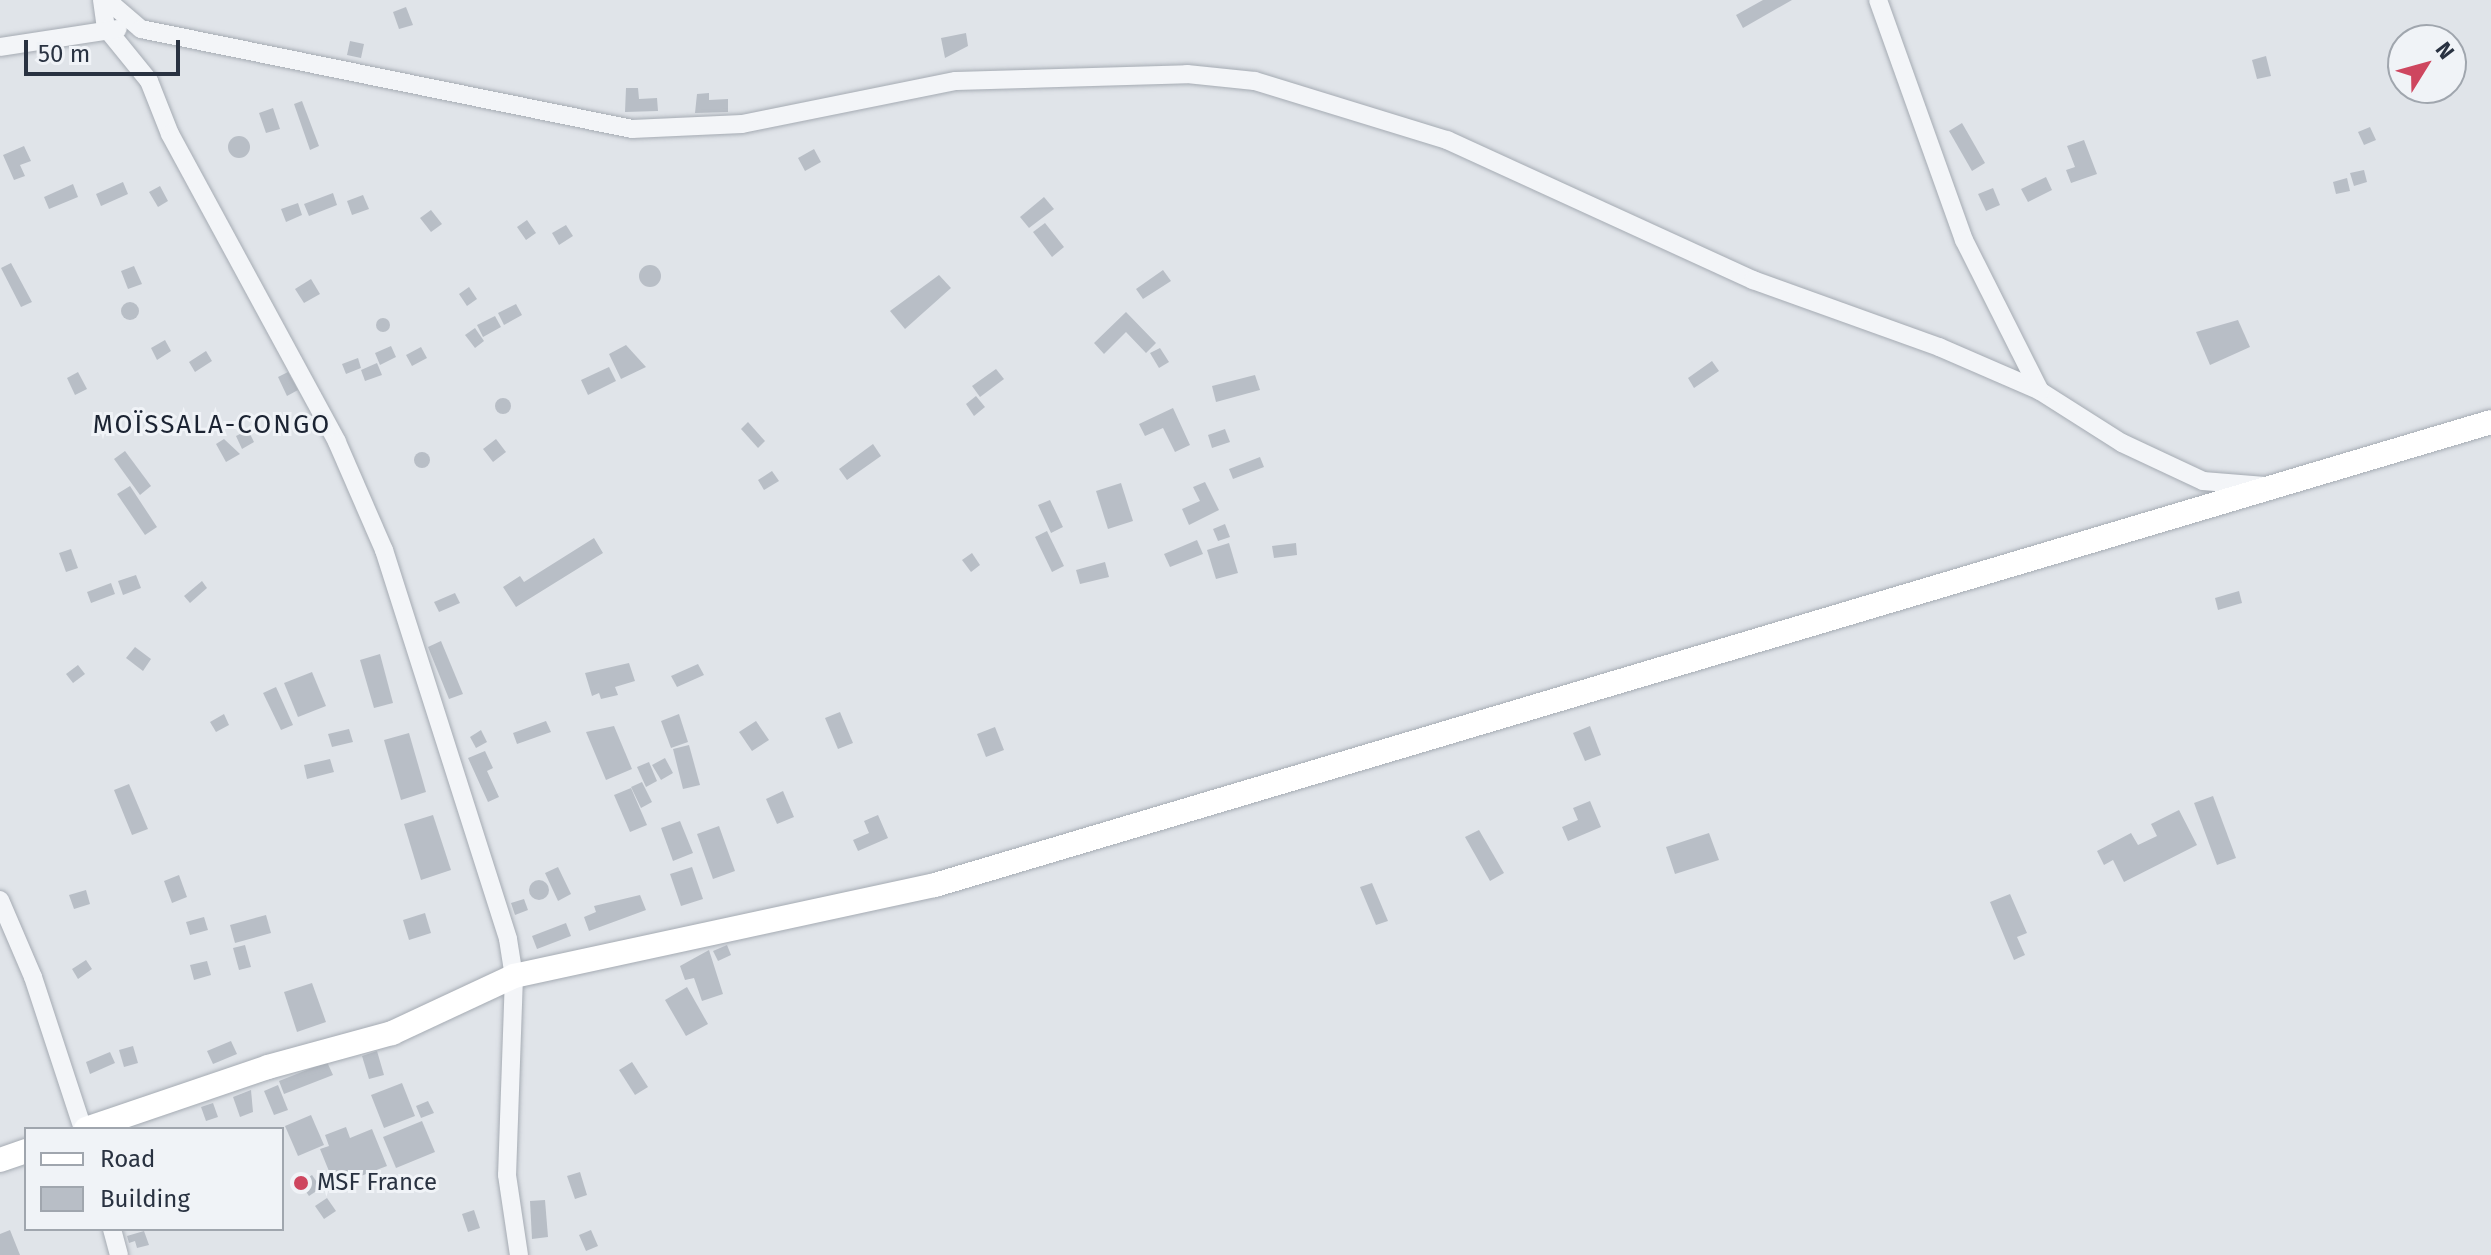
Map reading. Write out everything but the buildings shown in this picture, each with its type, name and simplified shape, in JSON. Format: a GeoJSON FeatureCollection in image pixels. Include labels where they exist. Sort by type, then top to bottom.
{"type":"FeatureCollection","features":[{"type":"Feature","properties":{"kind":"street"},"geometry":{"type":"LineString","coordinates":[[104,0],[106,28],[149,81],[170,134],[365,502],[508,939],[514,976],[507,1175],[519,1255]]}},
{"type":"Feature","properties":{"kind":"street"},"geometry":{"type":"LineString","coordinates":[[104,0],[141,29]]}},
{"type":"Feature","properties":{"kind":"street"},"geometry":{"type":"LineString","coordinates":[[1878,0],[1964,240],[2040,391]]}},
{"type":"Feature","properties":{"kind":"street"},"geometry":{"type":"LineString","coordinates":[[0,47],[106,28],[141,29],[632,129],[742,124],[956,81],[1187,74],[1255,81],[1447,140],[1753,280],[1939,347],[2040,391],[2122,443],[2203,481],[2276,487]]}},
{"type":"Feature","properties":{"kind":"street"},"geometry":{"type":"LineString","coordinates":[[90,1127],[268,1067],[392,1033],[514,976],[935,885],[2491,422]]}},
{"type":"Feature","properties":{"kind":"street"},"geometry":{"type":"LineString","coordinates":[[0,900],[33,977],[83,1127]]}},
{"type":"Feature","properties":{"kind":"street"},"geometry":{"type":"LineString","coordinates":[[0,1160],[24,1152]]}},
{"type":"Feature","properties":{"kind":"street"},"geometry":{"type":"LineString","coordinates":[[113,1231],[119,1255]]}},
{"type":"Feature","properties":{"kind":"place","name":"MSF France"},"geometry":{"type":"Point","coordinates":[301,1183]}},
{"type":"Feature","properties":{"kind":"district","name":"MOÏSSALA-CONGO"},"geometry":{"type":"Point","coordinates":[212,425]}}]}
